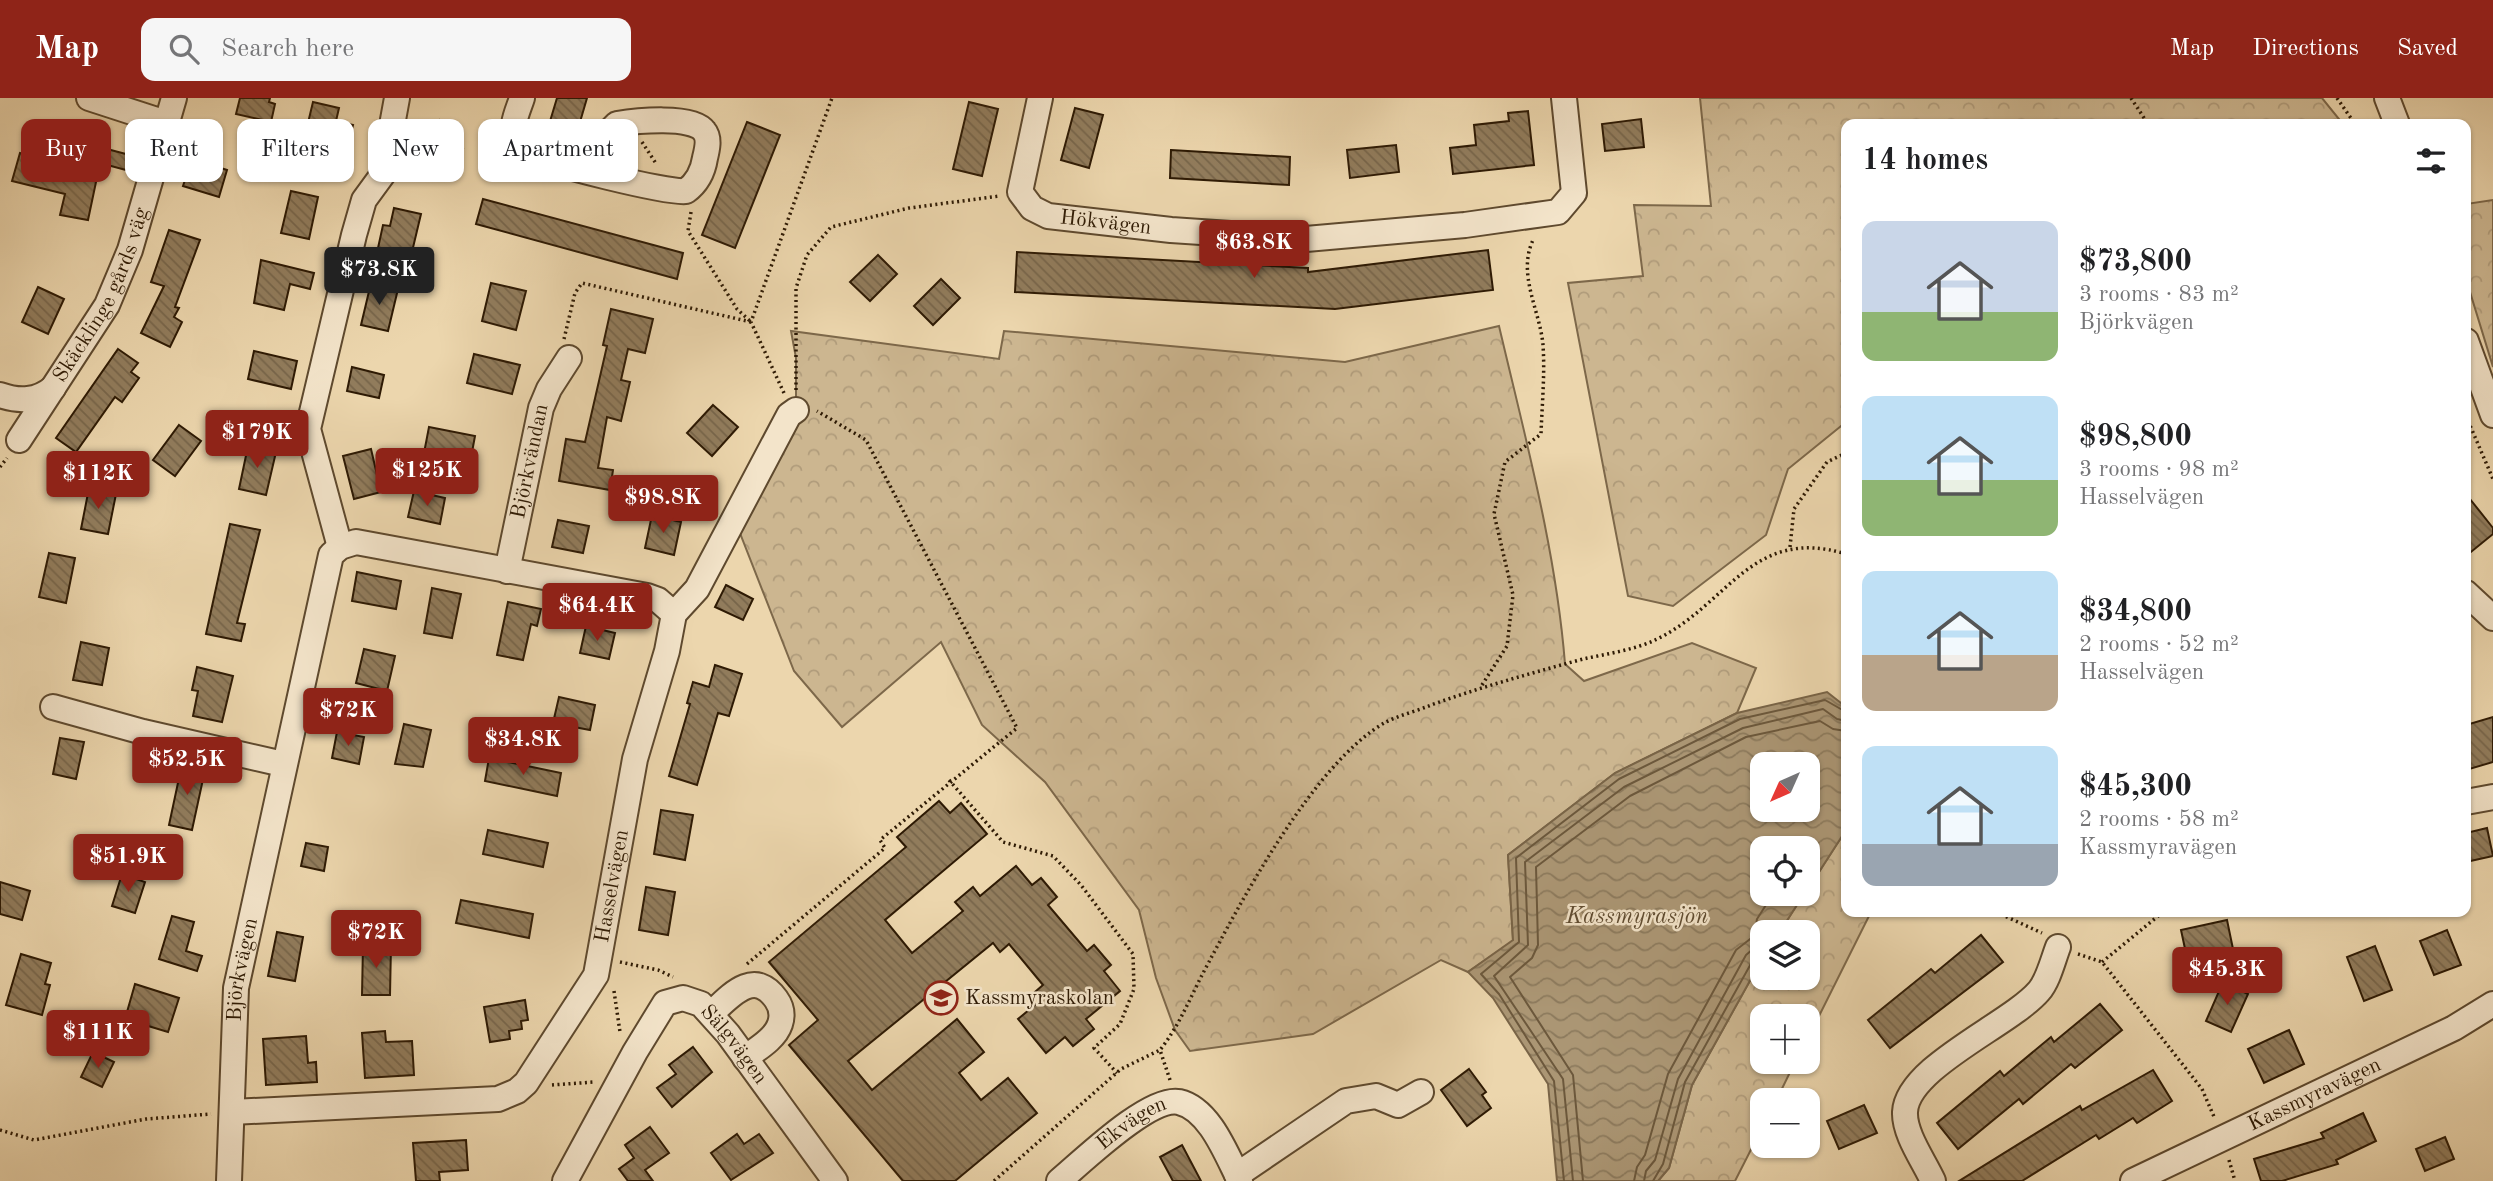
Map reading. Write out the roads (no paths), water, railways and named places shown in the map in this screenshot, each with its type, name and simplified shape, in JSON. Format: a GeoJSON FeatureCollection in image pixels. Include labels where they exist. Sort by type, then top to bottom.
{"type":"FeatureCollection","features":[{"type":"Feature","properties":{"kind":"street"},"geometry":{"type":"LineString","coordinates":[[89,98],[154,119]]}},
{"type":"Feature","properties":{"kind":"street","name":"Skäcklinge gårds väg"},"geometry":{"type":"LineString","coordinates":[[167,119],[174,98]]}},
{"type":"Feature","properties":{"kind":"street"},"geometry":{"type":"LineString","coordinates":[[397,98],[383,174],[364,200],[308,429],[340,547],[356,542],[647,596],[659,600],[674,614],[697,589],[760,465],[789,415],[796,410]]}},
{"type":"Feature","properties":{"kind":"street"},"geometry":{"type":"LineString","coordinates":[[515,119],[522,98]]}},
{"type":"Feature","properties":{"kind":"street","name":"Hökvägen"},"geometry":{"type":"LineString","coordinates":[[1040,98],[1020,192],[1032,208],[1048,216],[1171,230],[1306,239],[1465,225],[1558,212],[1574,193],[1564,98]]}},
{"type":"Feature","properties":{"kind":"street"},"geometry":{"type":"LineString","coordinates":[[2387,98],[2396,119]]}},
{"type":"Feature","properties":{"kind":"street"},"geometry":{"type":"LineString","coordinates":[[617,124],[694,124],[705,132],[708,139],[705,162],[697,180],[681,192],[594,172],[608,133],[617,124]]}},
{"type":"Feature","properties":{"kind":"street","name":"Skäcklinge gårds väg"},"geometry":{"type":"LineString","coordinates":[[19,440],[96,324],[118,281],[148,182]]}},
{"type":"Feature","properties":{"kind":"street"},"geometry":{"type":"LineString","coordinates":[[2471,355],[2493,415]]}},
{"type":"Feature","properties":{"kind":"street","name":"Björkvändan"},"geometry":{"type":"LineString","coordinates":[[507,571],[541,408],[549,389],[569,358]]}},
{"type":"Feature","properties":{"kind":"street"},"geometry":{"type":"LineString","coordinates":[[0,395],[28,399],[42,397],[53,388]]}},
{"type":"Feature","properties":{"kind":"street","name":"Björkvägen"},"geometry":{"type":"LineString","coordinates":[[229,1181],[236,988],[324,578],[331,555],[340,547]]}},
{"type":"Feature","properties":{"kind":"street"},"geometry":{"type":"LineString","coordinates":[[2471,598],[2493,618]]}},
{"type":"Feature","properties":{"kind":"street","name":"Hasselvägen"},"geometry":{"type":"LineString","coordinates":[[232,1112],[498,1099],[517,1091],[526,1083],[596,975],[635,759],[667,651],[674,614]]}},
{"type":"Feature","properties":{"kind":"street"},"geometry":{"type":"LineString","coordinates":[[53,707],[143,732],[284,764]]}},
{"type":"Feature","properties":{"kind":"street"},"geometry":{"type":"LineString","coordinates":[[2471,801],[2493,797]]}},
{"type":"Feature","properties":{"kind":"street"},"geometry":{"type":"LineString","coordinates":[[1933,1181],[1905,1123],[1908,1099],[1916,1086],[1948,1057],[2040,990],[2058,947]]}},
{"type":"Feature","properties":{"kind":"street"},"geometry":{"type":"LineString","coordinates":[[711,1014],[741,987],[752,983],[763,985],[772,993],[782,1014],[780,1024],[774,1034],[745,1058]]}},
{"type":"Feature","properties":{"kind":"street","name":"Sälgvägen"},"geometry":{"type":"LineString","coordinates":[[565,1181],[665,1003],[683,998],[694,1000],[711,1014],[745,1058],[824,1177]]}},
{"type":"Feature","properties":{"kind":"street","name":"Kassmyravägen"},"geometry":{"type":"LineString","coordinates":[[2133,1181],[2454,1028],[2493,1004]]}},
{"type":"Feature","properties":{"kind":"street"},"geometry":{"type":"LineString","coordinates":[[1238,1178],[1346,1101],[1376,1096],[1398,1105],[1421,1092]]}},
{"type":"Feature","properties":{"kind":"street","name":"Ekvägen"},"geometry":{"type":"LineString","coordinates":[[1059,1181],[1135,1119],[1155,1107],[1178,1101],[1195,1110],[1212,1128],[1238,1178]]}},
{"type":"Feature","properties":{"kind":"water","name":"Kassmyrasjön"},"geometry":{"type":"Polygon","coordinates":[[[1827,692],[1841,703],[1841,838],[1820,870],[1820,836],[1750,836],[1750,906],[1796,906],[1787,920],[1750,920],[1750,981],[1692,1085],[1669,1168],[1658,1181],[1557,1181],[1548,1084],[1493,998],[1468,972],[1513,940],[1508,855],[1615,773],[1737,713],[1827,692]]]}},
{"type":"Feature","properties":{"kind":"place","name":"Kassmyraskolan"},"geometry":{"type":"Point","coordinates":[941,998]}}]}
